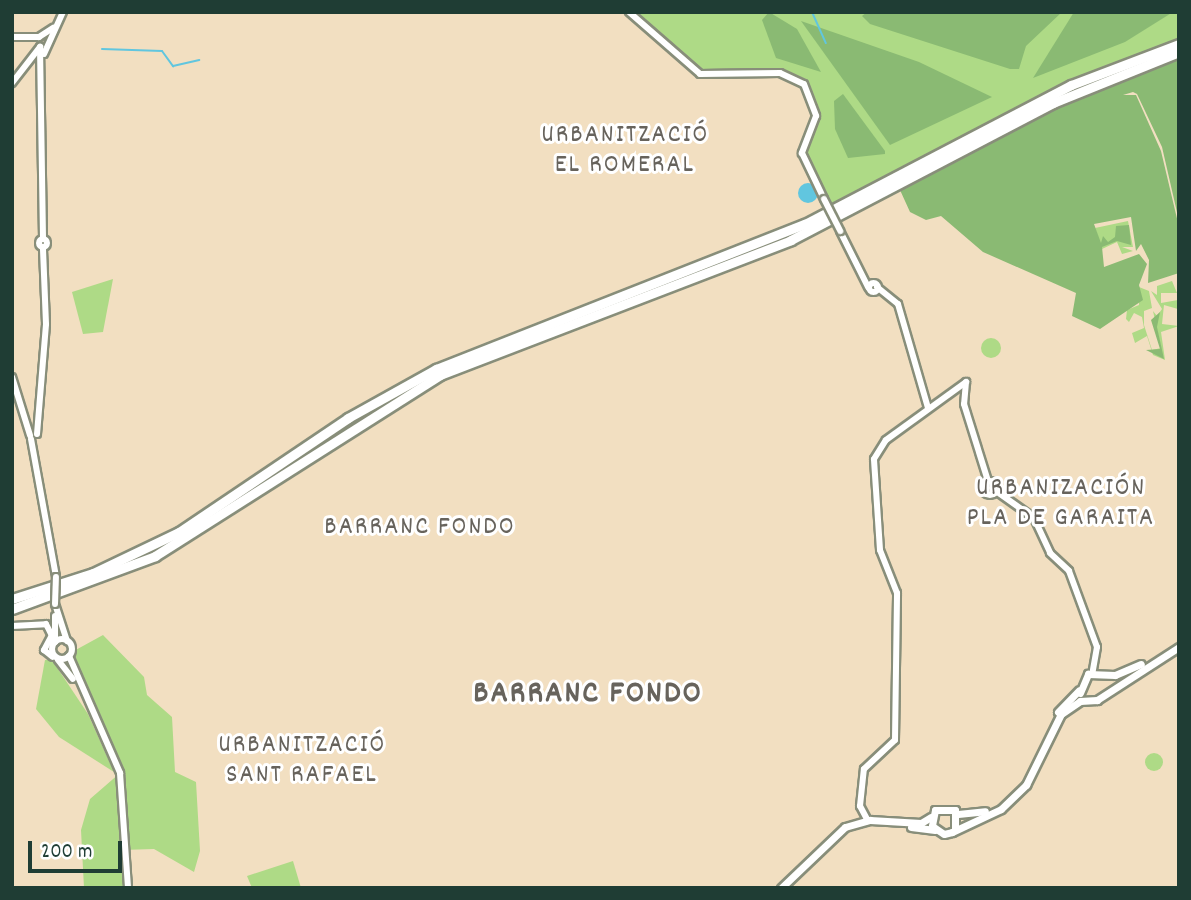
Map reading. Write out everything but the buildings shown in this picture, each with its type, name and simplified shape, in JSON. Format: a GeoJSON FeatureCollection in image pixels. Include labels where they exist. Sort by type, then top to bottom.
{"type":"FeatureCollection","features":[{"type":"Feature","properties":{"kind":"highway"},"geometry":{"type":"LineString","coordinates":[[12,599],[93,573],[179,532],[348,418],[436,369],[805,224],[1071,85],[1179,44]]}},
{"type":"Feature","properties":{"kind":"highway"},"geometry":{"type":"LineString","coordinates":[[12,609],[156,556],[440,376],[781,245],[1053,103],[1179,52]]}},
{"type":"Feature","properties":{"kind":"main road"},"geometry":{"type":"LineString","coordinates":[[781,888],[845,827],[868,821],[921,823],[943,806],[958,814],[981,813],[1012,796],[1048,725],[1079,690],[1096,675],[1115,675],[1179,645]]}},
{"type":"Feature","properties":{"kind":"main road"},"geometry":{"type":"LineString","coordinates":[[788,888],[853,829],[874,824],[955,830],[992,813],[1026,785],[1061,714],[1105,693],[1179,645]]}},
{"type":"Feature","properties":{"kind":"main road"},"geometry":{"type":"LineString","coordinates":[[1096,675],[1105,693]]}},
{"type":"Feature","properties":{"kind":"main road"},"geometry":{"type":"LineString","coordinates":[[1079,690],[1090,701]]}},
{"type":"Feature","properties":{"kind":"main road"},"geometry":{"type":"LineString","coordinates":[[955,830],[958,814]]}},
{"type":"Feature","properties":{"kind":"main road"},"geometry":{"type":"LineString","coordinates":[[931,817],[935,830]]}},
{"type":"Feature","properties":{"kind":"street"},"geometry":{"type":"LineString","coordinates":[[628,12],[703,75],[780,73],[804,84],[816,116],[802,153],[863,277],[898,304],[928,408]]}},
{"type":"Feature","properties":{"kind":"street"},"geometry":{"type":"LineString","coordinates":[[12,83],[63,13]]}},
{"type":"Feature","properties":{"kind":"street"},"geometry":{"type":"LineString","coordinates":[[12,37],[39,43]]}},
{"type":"Feature","properties":{"kind":"street"},"geometry":{"type":"LineString","coordinates":[[39,43],[46,324],[34,434],[56,577],[55,657]]}},
{"type":"Feature","properties":{"kind":"street"},"geometry":{"type":"LineString","coordinates":[[12,377],[34,434]]}},
{"type":"Feature","properties":{"kind":"street"},"geometry":{"type":"LineString","coordinates":[[868,821],[860,806],[864,769],[895,740],[897,593],[880,550],[874,459],[883,443],[967,382],[964,404],[988,481],[996,491],[1034,517],[1050,553],[1069,571],[1097,647],[1096,675]]}},
{"type":"Feature","properties":{"kind":"street"},"geometry":{"type":"LineString","coordinates":[[988,481],[984,492],[996,491]]}},
{"type":"Feature","properties":{"kind":"street"},"geometry":{"type":"LineString","coordinates":[[55,604],[80,689],[120,773],[126,873],[130,888]]}},
{"type":"Feature","properties":{"kind":"street"},"geometry":{"type":"LineString","coordinates":[[12,626],[47,624],[54,640]]}},
{"type":"Feature","properties":{"kind":"street"},"geometry":{"type":"LineString","coordinates":[[66,640],[54,640],[44,649],[55,657],[80,689]]}},
{"type":"Feature","properties":{"kind":"street"},"geometry":{"type":"LineString","coordinates":[[55,657],[69,656]]}},
{"type":"Feature","properties":{"kind":"green space"},"geometry":{"type":"Polygon","coordinates":[[[630,12],[1179,12],[1179,38],[1073,79],[830,208],[804,151],[817,117],[803,81],[788,74],[704,74],[630,12]]]}},
{"type":"Feature","properties":{"kind":"green space"},"geometry":{"type":"Polygon","coordinates":[[[769,12],[797,29],[821,72],[776,58],[762,20],[769,12]]]}},
{"type":"Feature","properties":{"kind":"green space"},"geometry":{"type":"Polygon","coordinates":[[[867,12],[1062,12],[1026,46],[1019,69],[1010,69],[870,24],[862,16],[867,12]]]}},
{"type":"Feature","properties":{"kind":"green space"},"geometry":{"type":"Polygon","coordinates":[[[1074,12],[1173,12],[1125,42],[1033,78],[1074,12]]]}},
{"type":"Feature","properties":{"kind":"green space"},"geometry":{"type":"Polygon","coordinates":[[[801,21],[919,62],[992,97],[890,145],[801,21]]]}},
{"type":"Feature","properties":{"kind":"green space"},"geometry":{"type":"Polygon","coordinates":[[[1179,57],[1179,221],[1162,147],[1137,94],[1133,92],[1123,95],[1136,95],[1161,151],[1179,227],[1179,273],[1148,283],[1149,260],[1141,244],[1136,251],[1131,217],[1094,224],[1101,243],[1103,236],[1108,242],[1115,237],[1116,226],[1129,225],[1131,245],[1117,241],[1102,247],[1104,267],[1139,254],[1147,264],[1139,285],[1143,300],[1100,329],[1072,316],[1076,293],[983,252],[941,216],[926,220],[910,212],[900,190],[1066,101],[1179,57]]]}},
{"type":"Feature","properties":{"kind":"green space"},"geometry":{"type":"Polygon","coordinates":[[[843,94],[885,154],[848,158],[835,129],[834,101],[843,94]]]}},
{"type":"Feature","properties":{"kind":"green space"},"geometry":{"type":"Polygon","coordinates":[[[1128,221],[1133,247],[1122,247],[1133,251],[1122,254],[1117,242],[1102,249],[1095,228],[1128,221]]]}},
{"type":"Feature","properties":{"kind":"green space"},"geometry":{"type":"Polygon","coordinates":[[[113,279],[103,332],[83,334],[72,292],[113,279]]]}},
{"type":"Feature","properties":{"kind":"green space"},"geometry":{"type":"Polygon","coordinates":[[[1172,281],[1177,293],[1161,293],[1161,303],[1178,300],[1179,317],[1178,309],[1164,305],[1162,324],[1179,326],[1161,332],[1165,360],[1153,355],[1147,336],[1135,343],[1132,333],[1144,328],[1142,317],[1134,313],[1129,322],[1126,319],[1127,310],[1139,305],[1139,287],[1149,291],[1152,308],[1144,311],[1144,325],[1152,350],[1161,348],[1153,311],[1157,316],[1162,309],[1151,291],[1157,295],[1157,286],[1172,281]]]}},
{"type":"Feature","properties":{"kind":"green space"},"geometry":{"type":"Polygon","coordinates":[[[1160,312],[1157,327],[1164,359],[1146,350],[1160,349],[1151,320],[1160,312]]]}},
{"type":"Feature","properties":{"kind":"green space"},"geometry":{"type":"Polygon","coordinates":[[[991,338],[998,341],[1001,348],[998,355],[991,358],[984,355],[981,348],[984,341],[991,338]]]}},
{"type":"Feature","properties":{"kind":"green space"},"geometry":{"type":"Polygon","coordinates":[[[103,635],[144,677],[147,695],[172,717],[175,772],[196,782],[200,851],[194,872],[154,849],[122,850],[125,888],[84,888],[81,830],[90,799],[120,773],[80,689],[72,652],[103,635]]]}},
{"type":"Feature","properties":{"kind":"green space"},"geometry":{"type":"Polygon","coordinates":[[[45,660],[52,660],[88,714],[114,772],[59,737],[36,709],[45,660]]]}},
{"type":"Feature","properties":{"kind":"green space"},"geometry":{"type":"Polygon","coordinates":[[[1154,753],[1160,756],[1163,762],[1160,768],[1154,771],[1148,768],[1145,762],[1148,756],[1154,753]]]}},
{"type":"Feature","properties":{"kind":"green space"},"geometry":{"type":"Polygon","coordinates":[[[293,861],[301,888],[252,888],[247,876],[293,861]]]}},
{"type":"Feature","properties":{"kind":"water"},"geometry":{"type":"Polygon","coordinates":[[[804,183],[812,183],[818,193],[812,203],[804,203],[798,197],[798,189],[804,183]]]}},
{"type":"Feature","properties":{"kind":"waterway"},"geometry":{"type":"LineString","coordinates":[[812,12],[826,43]]}},
{"type":"Feature","properties":{"kind":"waterway"},"geometry":{"type":"LineString","coordinates":[[102,49],[162,51],[173,66],[199,60]]}},
{"type":"Feature","properties":{"kind":"district","name":"URBANITZACIÓ EL ROMERAL"},"geometry":{"type":"Point","coordinates":[625,151]}},
{"type":"Feature","properties":{"kind":"district","name":"URBANIZACIÓN PLA DE GARAITA"},"geometry":{"type":"Point","coordinates":[1061,504]}},
{"type":"Feature","properties":{"kind":"district","name":"BARRANC FONDO"},"geometry":{"type":"Point","coordinates":[420,528]}},
{"type":"Feature","properties":{"kind":"district","name":"BARRANC FONDO"},"geometry":{"type":"Point","coordinates":[588,695]}},
{"type":"Feature","properties":{"kind":"district","name":"URBANITZACIÓ SANT RAFAEL"},"geometry":{"type":"Point","coordinates":[302,761]}}]}
